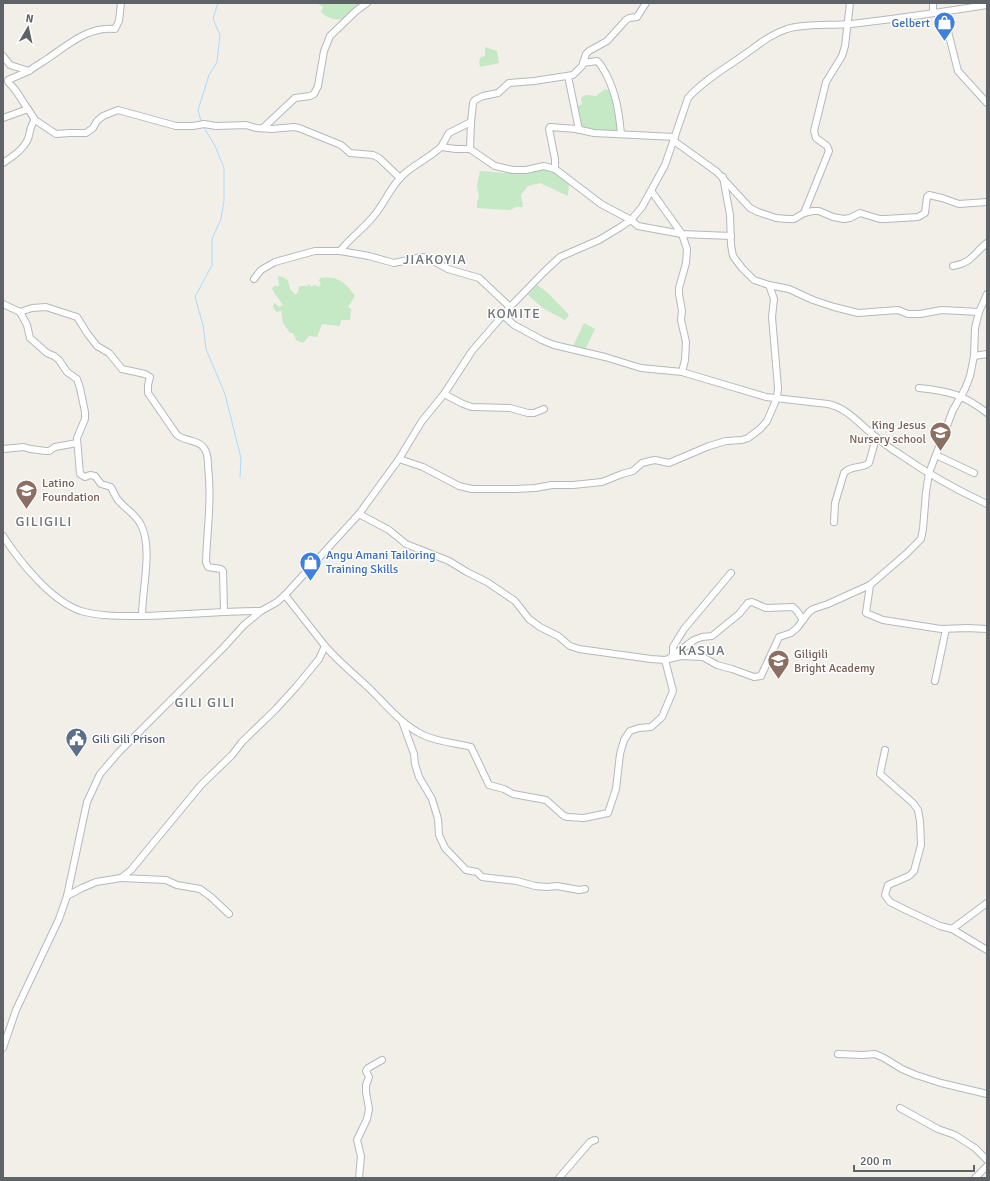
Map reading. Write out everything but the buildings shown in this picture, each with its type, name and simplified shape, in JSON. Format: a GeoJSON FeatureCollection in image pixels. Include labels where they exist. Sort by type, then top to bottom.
{"type":"FeatureCollection","features":[{"type":"Feature","properties":{"kind":"street"},"geometry":{"type":"LineString","coordinates":[[121,3],[119,21],[115,30],[104,28],[91,31],[63,47],[29,71],[8,80],[8,82],[16,88],[35,120],[56,134],[70,132],[86,133],[93,128],[97,121],[103,116],[118,110],[176,126],[189,127],[204,124],[263,128],[299,128],[341,145],[350,153],[373,155],[379,158],[400,178]]}},
{"type":"Feature","properties":{"kind":"street"},"geometry":{"type":"LineString","coordinates":[[263,128],[296,98],[314,94],[318,86],[324,51],[330,36],[356,11],[367,3]]}},
{"type":"Feature","properties":{"kind":"street"},"geometry":{"type":"LineString","coordinates":[[470,149],[471,122],[473,103],[475,100],[482,96],[498,93],[509,83],[529,82],[573,75],[583,63],[586,54],[589,51],[606,41],[626,20],[638,15],[646,3]]}},
{"type":"Feature","properties":{"kind":"street"},"geometry":{"type":"LineString","coordinates":[[804,213],[828,154],[829,148],[816,138],[814,131],[826,82],[844,53],[850,3]]}},
{"type":"Feature","properties":{"kind":"street"},"geometry":{"type":"LineString","coordinates":[[932,3],[933,13]]}},
{"type":"Feature","properties":{"kind":"street"},"geometry":{"type":"LineString","coordinates":[[3,1048],[16,1010],[59,919],[67,896],[87,802],[100,774],[119,752],[244,625],[261,611],[277,602],[285,595],[359,514],[400,458],[422,421],[444,394],[472,351],[510,307],[560,257],[599,240],[631,220],[652,192],[665,165],[688,98],[695,90],[770,36],[787,29],[803,26],[848,24],[987,5]]}},
{"type":"Feature","properties":{"kind":"street"},"geometry":{"type":"LineString","coordinates":[[943,12],[958,71],[987,103]]}},
{"type":"Feature","properties":{"kind":"street"},"geometry":{"type":"LineString","coordinates":[[4,59],[10,65],[29,71]]}},
{"type":"Feature","properties":{"kind":"street"},"geometry":{"type":"LineString","coordinates":[[583,63],[597,61],[601,64],[613,88],[617,101],[621,134]]}},
{"type":"Feature","properties":{"kind":"street"},"geometry":{"type":"LineString","coordinates":[[568,76],[579,130]]}},
{"type":"Feature","properties":{"kind":"street"},"geometry":{"type":"LineString","coordinates":[[3,118],[28,109]]}},
{"type":"Feature","properties":{"kind":"street"},"geometry":{"type":"LineString","coordinates":[[3,162],[27,142],[31,124],[35,120]]}},
{"type":"Feature","properties":{"kind":"street"},"geometry":{"type":"LineString","coordinates":[[340,251],[373,217],[400,178],[441,147],[449,133],[471,122]]}},
{"type":"Feature","properties":{"kind":"street"},"geometry":{"type":"LineString","coordinates":[[555,169],[555,159],[549,128],[674,139],[723,177],[750,208],[776,218],[794,219],[804,213],[813,211],[819,211],[833,217],[844,219],[860,213],[885,220],[918,217],[926,212],[927,196],[929,195],[959,204],[987,202]]}},
{"type":"Feature","properties":{"kind":"street"},"geometry":{"type":"LineString","coordinates":[[441,147],[470,149],[495,166],[513,170],[526,170],[538,166],[555,169],[602,204],[631,220],[638,226],[682,234],[731,236]]}},
{"type":"Feature","properties":{"kind":"street"},"geometry":{"type":"LineString","coordinates":[[723,177],[730,215],[734,259],[754,280],[789,289],[834,308],[854,312],[898,310],[913,315],[942,310],[979,312]]}},
{"type":"Feature","properties":{"kind":"street"},"geometry":{"type":"LineString","coordinates":[[652,192],[682,234],[687,253],[684,273],[679,288],[682,311],[681,320],[686,342],[682,372]]}},
{"type":"Feature","properties":{"kind":"street"},"geometry":{"type":"LineString","coordinates":[[954,266],[967,262],[987,242]]}},
{"type":"Feature","properties":{"kind":"street"},"geometry":{"type":"LineString","coordinates":[[254,279],[257,274],[275,262],[285,258],[322,250],[340,251],[369,256],[394,263],[422,257],[428,258],[442,266],[479,278],[510,307]]}},
{"type":"Feature","properties":{"kind":"street"},"geometry":{"type":"LineString","coordinates":[[400,458],[423,467],[459,486],[472,489],[515,490],[552,485],[590,484],[602,482],[633,471],[642,463],[655,460],[669,463],[709,446],[726,441],[748,438],[760,429],[767,421],[777,398],[778,382],[772,317],[774,299],[769,285]]}},
{"type":"Feature","properties":{"kind":"street"},"geometry":{"type":"LineString","coordinates":[[359,514],[389,530],[406,544],[449,561],[487,582],[515,602],[529,620],[558,636],[570,646],[619,656],[669,658],[681,656],[703,657],[716,666],[732,669],[754,677],[759,677],[764,671],[779,637],[791,633],[813,609],[828,604],[870,585],[921,539],[924,529],[926,492],[929,473],[953,410],[970,376],[974,356],[974,333],[979,312],[987,294]]}},
{"type":"Feature","properties":{"kind":"street"},"geometry":{"type":"LineString","coordinates":[[3,304],[20,312],[27,325],[30,338],[47,353],[56,358],[67,372],[77,380],[85,412],[85,419],[79,431],[77,443],[80,474],[85,477],[90,475],[95,476],[101,484],[111,487],[118,500],[136,516],[145,537],[146,551],[142,616]]}},
{"type":"Feature","properties":{"kind":"street"},"geometry":{"type":"LineString","coordinates":[[20,312],[32,308],[46,307],[57,309],[77,317],[97,346],[109,353],[122,369],[150,377],[148,393],[177,435],[204,447],[207,458],[210,501],[206,562],[208,567],[223,571],[224,612]]}},
{"type":"Feature","properties":{"kind":"street"},"geometry":{"type":"LineString","coordinates":[[503,315],[514,325],[554,345],[605,357],[641,368],[682,372],[752,394],[828,404],[838,407],[902,457],[987,504]]}},
{"type":"Feature","properties":{"kind":"street"},"geometry":{"type":"LineString","coordinates":[[974,356],[987,354]]}},
{"type":"Feature","properties":{"kind":"street"},"geometry":{"type":"LineString","coordinates":[[919,388],[948,391],[961,396],[987,413]]}},
{"type":"Feature","properties":{"kind":"street"},"geometry":{"type":"LineString","coordinates":[[444,394],[472,407],[503,407],[528,413],[534,413],[544,409]]}},
{"type":"Feature","properties":{"kind":"street"},"geometry":{"type":"LineString","coordinates":[[834,522],[835,503],[844,473],[852,467],[866,465],[869,463],[876,438]]}},
{"type":"Feature","properties":{"kind":"street"},"geometry":{"type":"LineString","coordinates":[[3,450],[24,447],[49,451],[54,447],[77,443]]}},
{"type":"Feature","properties":{"kind":"street"},"geometry":{"type":"LineString","coordinates":[[936,455],[974,473]]}},
{"type":"Feature","properties":{"kind":"street"},"geometry":{"type":"LineString","coordinates":[[3,536],[12,550],[35,577],[63,602],[81,611],[111,616],[142,616],[261,611]]}},
{"type":"Feature","properties":{"kind":"street"},"geometry":{"type":"LineString","coordinates":[[285,595],[336,658],[402,721],[421,734],[432,739],[471,747],[486,782],[492,787],[504,789],[513,794],[546,800],[564,816],[584,818],[608,813],[616,790],[620,754],[624,740],[630,731],[651,726],[662,717],[673,691],[669,658],[673,647],[684,629],[731,573]]}},
{"type":"Feature","properties":{"kind":"street"},"geometry":{"type":"LineString","coordinates":[[870,585],[866,610],[868,614],[883,620],[946,629],[987,629]]}},
{"type":"Feature","properties":{"kind":"street"},"geometry":{"type":"LineString","coordinates":[[669,658],[694,640],[712,636],[739,614],[748,603],[752,602],[766,608],[793,607],[803,620]]}},
{"type":"Feature","properties":{"kind":"street"},"geometry":{"type":"LineString","coordinates":[[935,681],[946,629]]}},
{"type":"Feature","properties":{"kind":"street"},"geometry":{"type":"LineString","coordinates":[[121,878],[140,860],[201,785],[232,755],[242,742],[291,692],[319,659],[325,646]]}},
{"type":"Feature","properties":{"kind":"street"},"geometry":{"type":"LineString","coordinates":[[402,721],[414,754],[419,777],[432,799],[438,819],[439,835],[445,848],[462,867],[466,870],[477,872],[482,877],[517,881],[535,886],[557,886],[580,890],[585,889]]}},
{"type":"Feature","properties":{"kind":"street"},"geometry":{"type":"LineString","coordinates":[[885,750],[880,774],[909,798],[918,810],[921,845],[914,871],[909,876],[888,885],[884,895],[890,902],[940,926],[952,929],[987,950]]}},
{"type":"Feature","properties":{"kind":"street"},"geometry":{"type":"LineString","coordinates":[[67,896],[96,882],[121,878],[166,880],[177,885],[200,889],[229,914]]}},
{"type":"Feature","properties":{"kind":"street"},"geometry":{"type":"LineString","coordinates":[[952,929],[987,902]]}},
{"type":"Feature","properties":{"kind":"street"},"geometry":{"type":"LineString","coordinates":[[838,1054],[876,1054],[916,1075],[941,1083],[987,1094]]}},
{"type":"Feature","properties":{"kind":"street"},"geometry":{"type":"LineString","coordinates":[[360,1178],[361,1156],[358,1140],[367,1119],[369,1109],[366,1092],[366,1085],[369,1077],[366,1071],[368,1068],[382,1060]]}},
{"type":"Feature","properties":{"kind":"street"},"geometry":{"type":"LineString","coordinates":[[900,1108],[938,1129],[955,1135],[975,1148],[987,1160]]}},
{"type":"Feature","properties":{"kind":"street"},"geometry":{"type":"LineString","coordinates":[[559,1178],[590,1142],[595,1140]]}},
{"type":"Feature","properties":{"kind":"street"},"geometry":{"type":"LineString","coordinates":[[976,1178],[987,1166]]}},
{"type":"Feature","properties":{"kind":"green space"},"geometry":{"type":"Polygon","coordinates":[[[317,3],[358,3],[361,6],[354,11],[354,17],[333,19],[321,12],[323,7],[317,3]]]}},
{"type":"Feature","properties":{"kind":"green space"},"geometry":{"type":"Polygon","coordinates":[[[485,47],[497,51],[499,63],[480,67],[479,62],[481,57],[485,56],[485,47]]]}},
{"type":"Feature","properties":{"kind":"green space"},"geometry":{"type":"Polygon","coordinates":[[[605,89],[611,91],[618,132],[595,130],[579,126],[574,108],[582,104],[581,97],[587,95],[596,96],[605,89]]]}},
{"type":"Feature","properties":{"kind":"green space"},"geometry":{"type":"Polygon","coordinates":[[[536,167],[554,172],[569,183],[568,196],[540,183],[528,186],[521,195],[523,207],[516,207],[510,210],[477,208],[479,196],[477,185],[480,171],[504,173],[533,172],[536,167]]]}},
{"type":"Feature","properties":{"kind":"green space"},"geometry":{"type":"Polygon","coordinates":[[[278,276],[283,277],[288,281],[290,289],[296,295],[299,286],[307,286],[309,284],[311,287],[314,285],[319,287],[321,283],[319,281],[320,278],[332,278],[344,283],[355,296],[348,307],[351,309],[350,320],[341,320],[340,326],[322,324],[317,337],[309,336],[303,343],[297,341],[293,333],[290,333],[283,323],[281,311],[276,312],[273,307],[274,303],[279,307],[283,305],[272,288],[279,286],[278,276]]]}},
{"type":"Feature","properties":{"kind":"green space"},"geometry":{"type":"Polygon","coordinates":[[[537,285],[548,293],[569,315],[565,320],[544,309],[528,295],[537,285]]]}},
{"type":"Feature","properties":{"kind":"green space"},"geometry":{"type":"Polygon","coordinates":[[[584,323],[595,329],[585,350],[573,346],[584,323]]]}},
{"type":"Feature","properties":{"kind":"waterway"},"geometry":{"type":"LineString","coordinates":[[201,121],[198,110],[209,75],[217,62],[220,35],[213,19],[218,3]]}},
{"type":"Feature","properties":{"kind":"waterway"},"geometry":{"type":"LineString","coordinates":[[203,126],[215,146],[224,168],[224,201],[221,219],[212,239],[212,265],[195,297],[203,325],[206,349],[225,394],[241,458],[240,477]]}},
{"type":"Feature","properties":{"kind":"place","name":"Gelbert"},"geometry":{"type":"Point","coordinates":[945,42]}},
{"type":"Feature","properties":{"kind":"place","name":"King Jesus Nursery school"},"geometry":{"type":"Point","coordinates":[941,452]}},
{"type":"Feature","properties":{"kind":"place","name":"Latino Foundation"},"geometry":{"type":"Point","coordinates":[27,510]}},
{"type":"Feature","properties":{"kind":"place","name":"Angu Amani Tailoring Training Skills"},"geometry":{"type":"Point","coordinates":[310,582]}},
{"type":"Feature","properties":{"kind":"place","name":"Giligili Bright Academy"},"geometry":{"type":"Point","coordinates":[778,680]}},
{"type":"Feature","properties":{"kind":"place","name":"Gili Gili Prison"},"geometry":{"type":"Point","coordinates":[76,758]}},
{"type":"Feature","properties":{"kind":"district","name":"JIAKOYIA"},"geometry":{"type":"Point","coordinates":[435,259]}},
{"type":"Feature","properties":{"kind":"district","name":"KOMITE"},"geometry":{"type":"Point","coordinates":[514,313]}},
{"type":"Feature","properties":{"kind":"district","name":"GILIGILI"},"geometry":{"type":"Point","coordinates":[44,521]}},
{"type":"Feature","properties":{"kind":"district","name":"KASUA"},"geometry":{"type":"Point","coordinates":[702,650]}},
{"type":"Feature","properties":{"kind":"district","name":"GILI GILI"},"geometry":{"type":"Point","coordinates":[205,702]}}]}
